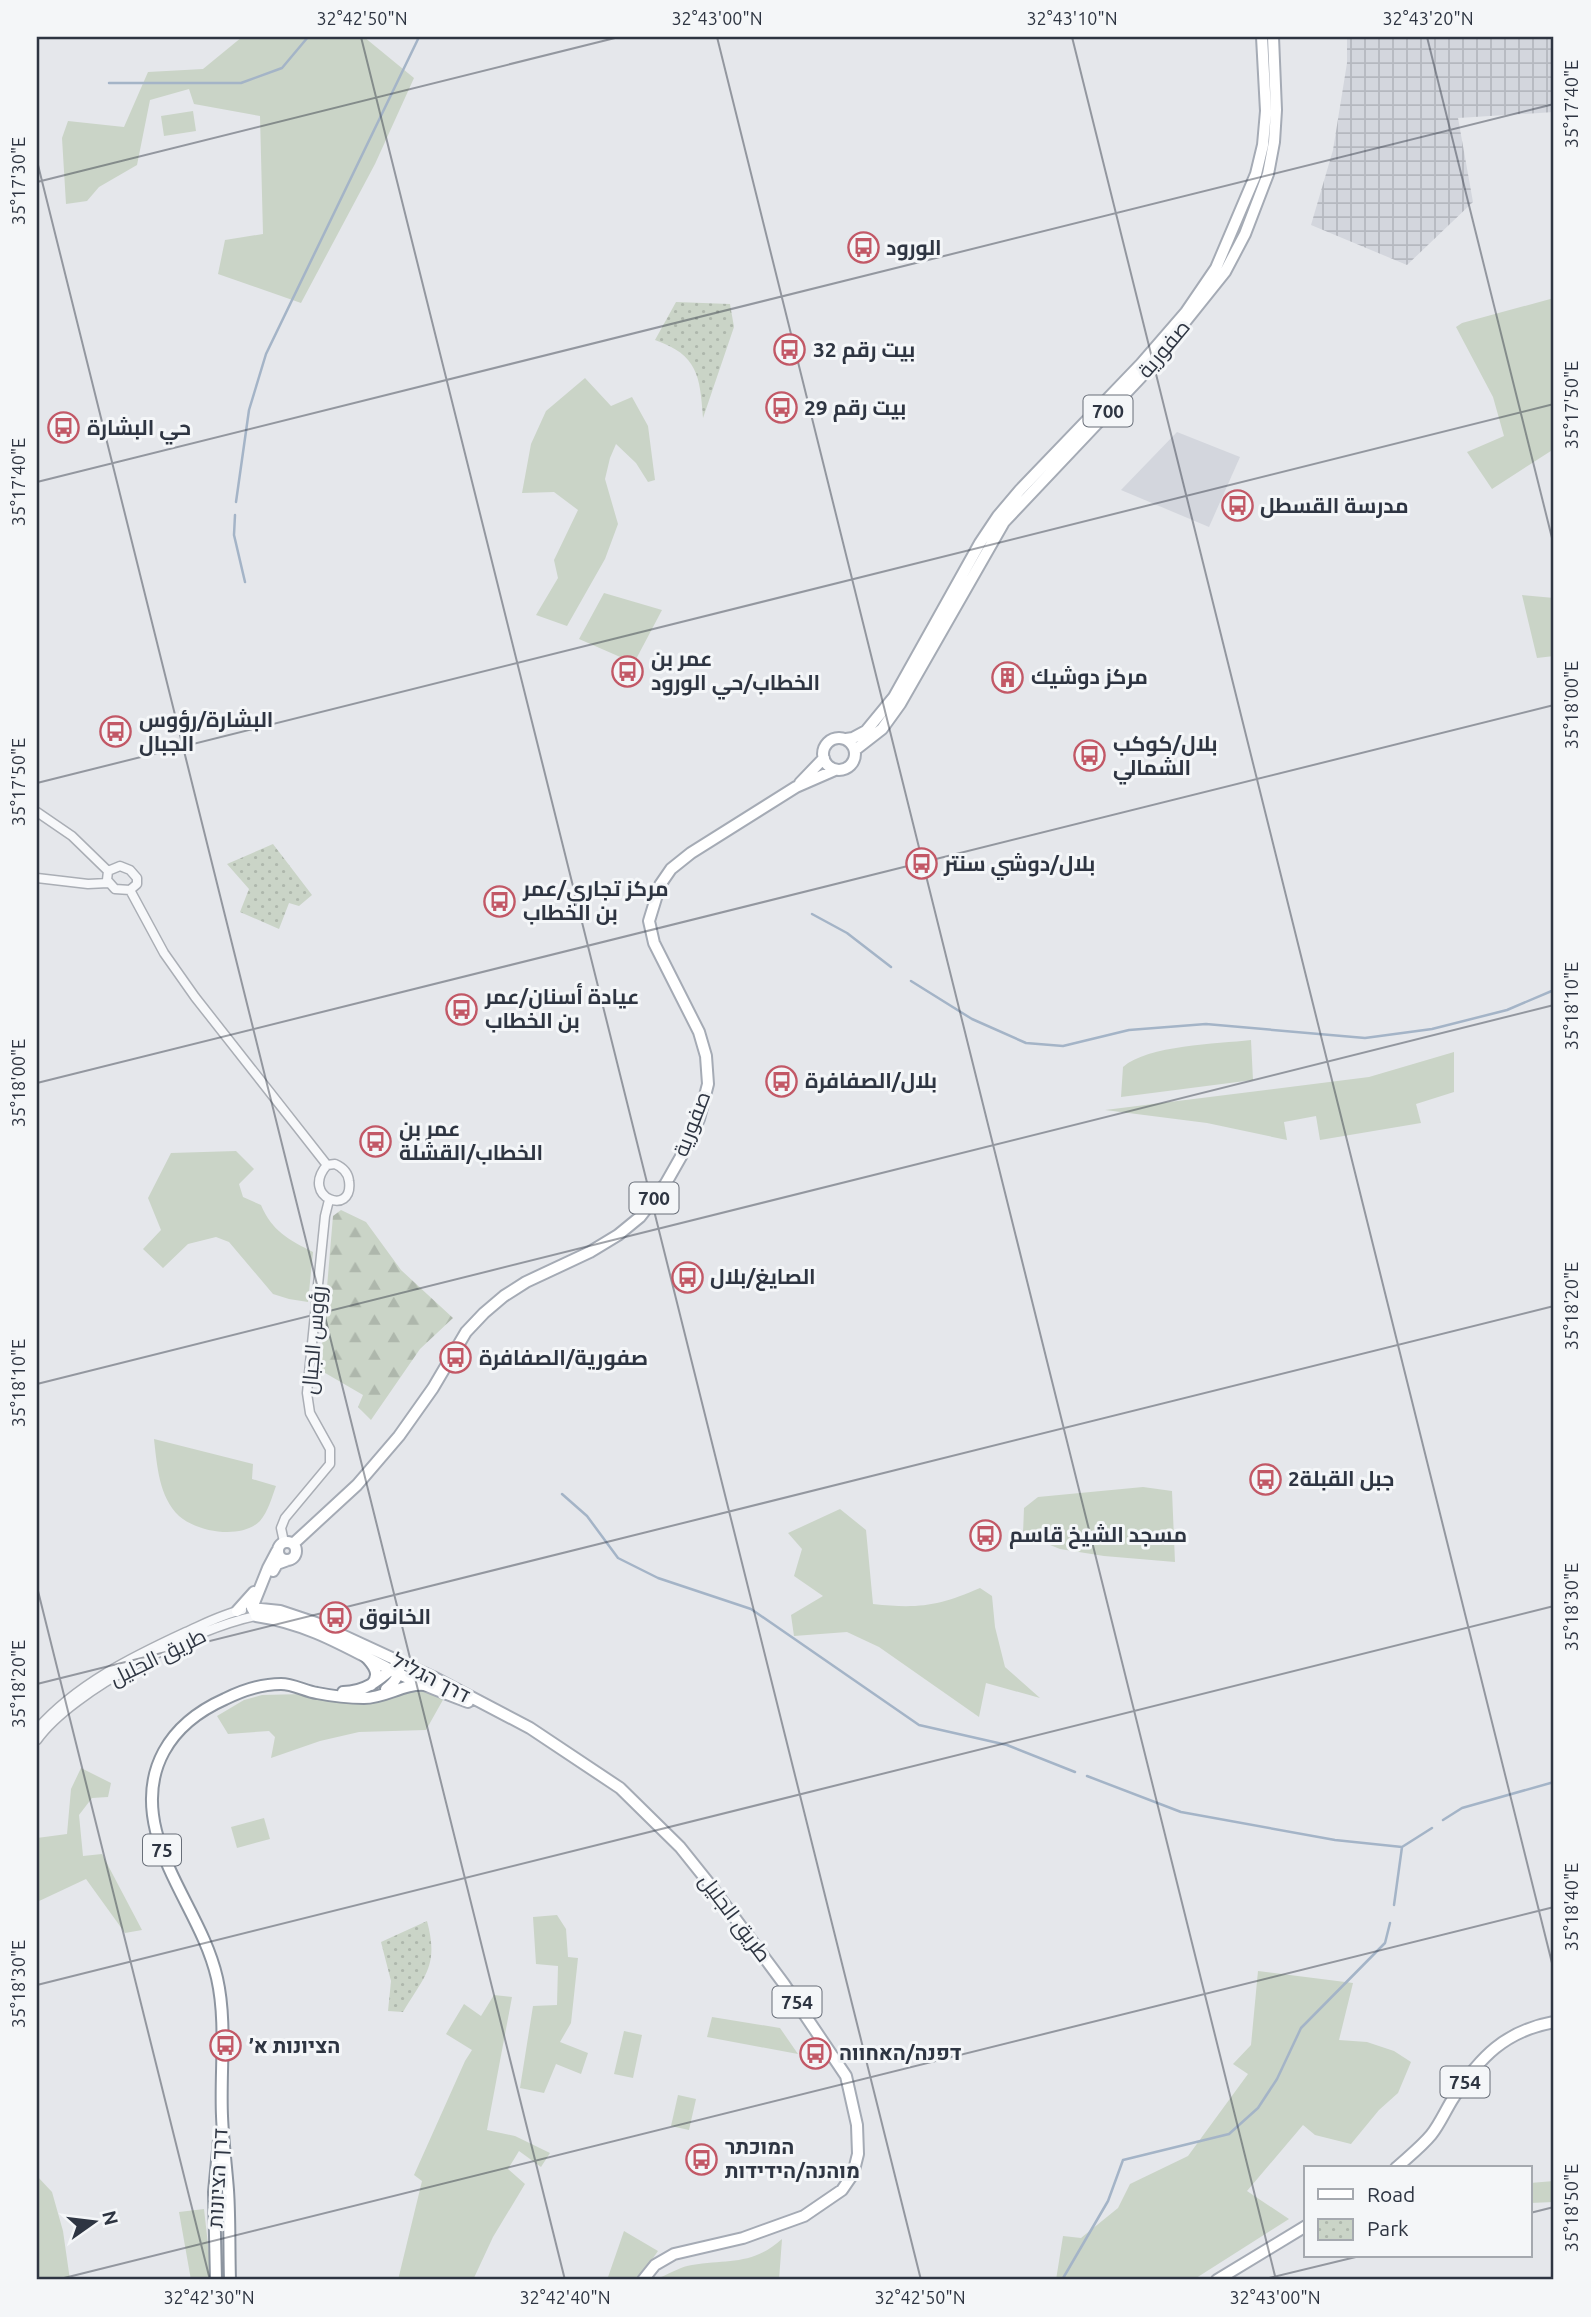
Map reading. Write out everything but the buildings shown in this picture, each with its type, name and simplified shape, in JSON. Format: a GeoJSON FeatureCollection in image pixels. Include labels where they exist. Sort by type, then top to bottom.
{"type":"FeatureCollection","features":[{"type":"Feature","properties":{"kind":"main road","name":"صفورية"},"geometry":{"type":"LineString","coordinates":[[846,739],[866,731],[894,697],[980,543],[998,516],[1020,489],[1141,364],[1186,312],[1216,268],[1256,174],[1263,145],[1266,111],[1262,37]]}},
{"type":"Feature","properties":{"kind":"main road","name":"صفورية"},"geometry":{"type":"LineString","coordinates":[[855,750],[882,729],[900,704],[1004,522],[1141,377],[1225,272],[1245,234],[1268,174],[1276,110],[1273,37]]}},
{"type":"Feature","properties":{"kind":"main road","name":"700"},"geometry":{"type":"LineString","coordinates":[[824,758],[824,747],[828,743],[836,738],[846,739]]}},
{"type":"Feature","properties":{"kind":"main road"},"geometry":{"type":"LineString","coordinates":[[846,739],[855,750]]}},
{"type":"Feature","properties":{"kind":"main road","name":"700"},"geometry":{"type":"LineString","coordinates":[[835,770],[841,771],[851,766],[855,750]]}},
{"type":"Feature","properties":{"kind":"main road","name":"صفورية"},"geometry":{"type":"LineString","coordinates":[[796,787],[824,758]]}},
{"type":"Feature","properties":{"kind":"main road"},"geometry":{"type":"LineString","coordinates":[[824,758],[826,764],[835,770]]}},
{"type":"Feature","properties":{"kind":"main road","name":"صفورية"},"geometry":{"type":"LineString","coordinates":[[256,1611],[264,1582],[285,1546],[357,1485],[399,1436],[433,1388],[466,1332],[484,1313],[526,1282],[618,1236],[640,1217],[666,1182],[699,1119],[708,1084],[706,1056],[699,1032],[654,943],[649,921],[660,885],[671,869],[691,853],[796,787],[835,770]]}},
{"type":"Feature","properties":{"kind":"main road"},"geometry":{"type":"LineString","coordinates":[[285,1546],[282,1559],[288,1560]]}},
{"type":"Feature","properties":{"kind":"main road","name":"700"},"geometry":{"type":"LineString","coordinates":[[285,1546],[296,1552],[293,1558],[288,1560]]}},
{"type":"Feature","properties":{"kind":"main road","name":"صفورية"},"geometry":{"type":"LineString","coordinates":[[264,1582],[277,1564],[288,1560]]}},
{"type":"Feature","properties":{"kind":"main road"},"geometry":{"type":"LineString","coordinates":[[264,1582],[264,1598],[275,1610]]}},
{"type":"Feature","properties":{"kind":"main road"},"geometry":{"type":"LineString","coordinates":[[237,1611],[264,1582]]}},
{"type":"Feature","properties":{"kind":"main road","name":"דרך הגליל"},"geometry":{"type":"LineString","coordinates":[[256,1611],[275,1610],[316,1623],[426,1685],[490,1709]]}},
{"type":"Feature","properties":{"kind":"main road","name":"דרך הגליל"},"geometry":{"type":"LineString","coordinates":[[256,1611],[321,1633],[365,1656],[457,1689],[490,1709]]}},
{"type":"Feature","properties":{"kind":"main road"},"geometry":{"type":"LineString","coordinates":[[365,1656],[377,1674],[371,1685]]}},
{"type":"Feature","properties":{"kind":"main road"},"geometry":{"type":"LineString","coordinates":[[367,1698],[390,1686],[397,1668]]}},
{"type":"Feature","properties":{"kind":"main road","name":"דרך הציונות"},"geometry":{"type":"LineString","coordinates":[[316,1693],[350,1692],[371,1685],[397,1668]]}},
{"type":"Feature","properties":{"kind":"main road","name":"דרך הציונות"},"geometry":{"type":"LineString","coordinates":[[230,2280],[228,2193],[222,2117],[221,2018],[217,1979],[205,1942],[160,1846],[153,1812],[154,1777],[162,1751],[190,1719],[210,1705],[242,1691],[263,1685],[284,1684],[316,1693],[367,1698]]}},
{"type":"Feature","properties":{"kind":"main road"},"geometry":{"type":"LineString","coordinates":[[367,1698],[405,1686],[426,1685]]}},
{"type":"Feature","properties":{"kind":"main road","name":"طريق الجليل"},"geometry":{"type":"LineString","coordinates":[[490,1709],[530,1728],[620,1788],[680,1847],[784,1984],[833,2054],[846,2076],[852,2097],[858,2154],[853,2174],[842,2190],[804,2216],[743,2238],[674,2254],[655,2265],[643,2280]]}},
{"type":"Feature","properties":{"kind":"main road","name":"754"},"geometry":{"type":"LineString","coordinates":[[1398,2166],[1432,2134],[1460,2088],[1487,2054],[1518,2033],[1554,2022]]}},
{"type":"Feature","properties":{"kind":"main road","name":"דרך הציונות"},"geometry":{"type":"LineString","coordinates":[[216,2280],[214,2192],[222,2117]]}},
{"type":"Feature","properties":{"kind":"main road"},"geometry":{"type":"LineString","coordinates":[[1217,2280],[1304,2227]]}},
{"type":"Feature","properties":{"kind":"street"},"geometry":{"type":"LineString","coordinates":[[37,813],[72,836],[108,872]]}},
{"type":"Feature","properties":{"kind":"street"},"geometry":{"type":"LineString","coordinates":[[37,878],[88,884],[108,883],[121,891],[130,890],[137,884],[137,878],[130,870],[120,866],[108,872],[108,883]]}},
{"type":"Feature","properties":{"kind":"street"},"geometry":{"type":"LineString","coordinates":[[130,890],[164,953],[195,997],[327,1165],[340,1166],[345,1171],[349,1182],[346,1196],[340,1201],[329,1200],[321,1191],[319,1185],[322,1170],[327,1165]]}},
{"type":"Feature","properties":{"kind":"street","name":"رؤوس الجبال"},"geometry":{"type":"LineString","coordinates":[[285,1546],[281,1528],[285,1518],[330,1464],[330,1449],[310,1413],[307,1393],[325,1216],[329,1200]]}},
{"type":"Feature","properties":{"kind":"street","name":"طريق الجليل"},"geometry":{"type":"LineString","coordinates":[[37,1729],[72,1696],[111,1669],[237,1611],[256,1611]]}},
{"type":"Feature","properties":{"kind":"street","name":"طريق الجليل"},"geometry":{"type":"LineString","coordinates":[[37,1740],[57,1718],[114,1676],[256,1611]]}},
{"type":"Feature","properties":{"kind":"shaded area"},"geometry":{"type":"Polygon","coordinates":[[[1347,37],[1554,37],[1554,112],[1458,118],[1473,202],[1407,265],[1311,225],[1333,150],[1347,63],[1347,37]]]}},
{"type":"Feature","properties":{"kind":"shaded area"},"geometry":{"type":"Polygon","coordinates":[[[1177,432],[1240,457],[1209,527],[1121,490],[1177,432]]]}},
{"type":"Feature","properties":{"kind":"green space"},"geometry":{"type":"Polygon","coordinates":[[[242,37],[364,37],[414,78],[375,164],[301,303],[218,274],[225,240],[263,234],[260,116],[194,104],[189,89],[150,100],[137,165],[99,187],[87,201],[66,204],[62,138],[68,121],[124,127],[148,72],[203,69],[242,37]]]}},
{"type":"Feature","properties":{"kind":"green space"},"geometry":{"type":"Polygon","coordinates":[[[193,111],[196,131],[164,136],[161,116],[193,111]]]}},
{"type":"Feature","properties":{"kind":"green space"},"geometry":{"type":"Polygon","coordinates":[[[1554,298],[1554,449],[1492,489],[1467,452],[1504,436],[1493,397],[1456,327],[1462,323],[1554,298]]]}},
{"type":"Feature","properties":{"kind":"green space"},"geometry":{"type":"Polygon","coordinates":[[[676,302],[730,304],[734,327],[703,418],[698,379],[694,369],[680,353],[655,340],[676,302]]]}},
{"type":"Feature","properties":{"kind":"green space"},"geometry":{"type":"Polygon","coordinates":[[[585,378],[611,406],[632,397],[648,426],[655,480],[648,482],[636,463],[616,444],[605,479],[618,524],[605,559],[567,626],[536,615],[558,578],[554,560],[578,510],[554,492],[522,493],[531,444],[546,411],[585,378]]]}},
{"type":"Feature","properties":{"kind":"green space"},"geometry":{"type":"Polygon","coordinates":[[[604,593],[662,610],[634,663],[579,639],[604,593]]]}},
{"type":"Feature","properties":{"kind":"green space"},"geometry":{"type":"Polygon","coordinates":[[[1522,595],[1554,598],[1554,656],[1537,658],[1522,595]]]}},
{"type":"Feature","properties":{"kind":"green space"},"geometry":{"type":"Polygon","coordinates":[[[273,844],[312,895],[299,906],[289,903],[279,929],[240,912],[249,889],[227,864],[273,844]]]}},
{"type":"Feature","properties":{"kind":"green space"},"geometry":{"type":"Polygon","coordinates":[[[1251,1040],[1253,1080],[1121,1097],[1123,1067],[1134,1060],[1166,1050],[1251,1040]]]}},
{"type":"Feature","properties":{"kind":"green space"},"geometry":{"type":"Polygon","coordinates":[[[1454,1052],[1454,1092],[1416,1104],[1421,1123],[1320,1140],[1316,1116],[1284,1122],[1287,1140],[1207,1123],[1105,1110],[1369,1077],[1454,1052]]]}},
{"type":"Feature","properties":{"kind":"green space"},"geometry":{"type":"Polygon","coordinates":[[[236,1151],[254,1169],[239,1184],[243,1197],[261,1205],[270,1222],[282,1234],[313,1252],[308,1302],[273,1294],[229,1242],[216,1237],[188,1244],[163,1268],[143,1249],[161,1230],[148,1198],[171,1153],[236,1151]]]}},
{"type":"Feature","properties":{"kind":"green space"},"geometry":{"type":"Polygon","coordinates":[[[341,1210],[366,1222],[401,1270],[453,1318],[420,1349],[371,1420],[358,1407],[363,1395],[320,1370],[333,1216],[341,1210]]]}},
{"type":"Feature","properties":{"kind":"green space"},"geometry":{"type":"Polygon","coordinates":[[[154,1439],[253,1464],[252,1479],[276,1486],[263,1517],[252,1527],[231,1532],[208,1530],[187,1522],[172,1508],[163,1490],[154,1439]]]}},
{"type":"Feature","properties":{"kind":"green space"},"geometry":{"type":"Polygon","coordinates":[[[1143,1487],[1172,1491],[1175,1562],[1060,1549],[1023,1534],[1024,1508],[1038,1497],[1143,1487]]]}},
{"type":"Feature","properties":{"kind":"green space"},"geometry":{"type":"Polygon","coordinates":[[[840,1509],[866,1530],[873,1604],[928,1605],[980,1588],[992,1596],[995,1627],[1005,1667],[1040,1698],[986,1683],[979,1717],[879,1647],[847,1632],[794,1636],[791,1615],[823,1596],[794,1576],[802,1549],[788,1533],[840,1509]]]}},
{"type":"Feature","properties":{"kind":"green space"},"geometry":{"type":"Polygon","coordinates":[[[417,1687],[444,1698],[426,1730],[359,1732],[320,1741],[271,1758],[275,1737],[269,1731],[228,1734],[217,1716],[244,1700],[262,1695],[342,1697],[417,1687]]]}},
{"type":"Feature","properties":{"kind":"green space"},"geometry":{"type":"Polygon","coordinates":[[[81,1768],[111,1783],[108,1797],[92,1798],[79,1815],[83,1856],[102,1854],[142,1930],[125,1933],[86,1879],[37,1902],[37,1838],[67,1834],[71,1789],[81,1768]]]}},
{"type":"Feature","properties":{"kind":"green space"},"geometry":{"type":"Polygon","coordinates":[[[264,1818],[270,1839],[237,1848],[231,1827],[264,1818]]]}},
{"type":"Feature","properties":{"kind":"green space"},"geometry":{"type":"Polygon","coordinates":[[[557,1915],[566,1929],[568,1957],[578,1958],[571,2023],[560,2042],[588,2053],[581,2074],[556,2064],[544,2093],[520,2088],[533,2006],[557,2005],[558,1966],[536,1964],[533,1917],[557,1915]]]}},
{"type":"Feature","properties":{"kind":"green space"},"geometry":{"type":"Polygon","coordinates":[[[427,1921],[431,1949],[428,1970],[403,2012],[388,2011],[391,1981],[381,1942],[427,1921]]]}},
{"type":"Feature","properties":{"kind":"green space"},"geometry":{"type":"Polygon","coordinates":[[[1258,1971],[1353,1983],[1339,2040],[1367,2042],[1394,2051],[1411,2062],[1398,2093],[1379,2110],[1351,2144],[1315,2135],[1303,2125],[1247,2191],[1289,2219],[1193,2280],[1056,2280],[1063,2236],[1081,2238],[1118,2208],[1130,2184],[1188,2156],[1248,2074],[1233,2064],[1251,2045],[1258,1971]]]}},
{"type":"Feature","properties":{"kind":"green space"},"geometry":{"type":"Polygon","coordinates":[[[494,1995],[512,1997],[487,2130],[515,2136],[550,2153],[541,2167],[519,2151],[508,2169],[525,2184],[493,2237],[473,2280],[398,2280],[422,2181],[414,2175],[472,2050],[446,2034],[464,2004],[481,2016],[494,1995]]]}},
{"type":"Feature","properties":{"kind":"green space"},"geometry":{"type":"Polygon","coordinates":[[[712,2017],[780,2028],[798,2054],[707,2037],[712,2017]]]}},
{"type":"Feature","properties":{"kind":"green space"},"geometry":{"type":"Polygon","coordinates":[[[624,2031],[642,2035],[633,2078],[614,2074],[624,2031]]]}},
{"type":"Feature","properties":{"kind":"green space"},"geometry":{"type":"Polygon","coordinates":[[[678,2095],[696,2099],[689,2130],[671,2126],[678,2095]]]}},
{"type":"Feature","properties":{"kind":"green space"},"geometry":{"type":"Polygon","coordinates":[[[37,2176],[52,2192],[63,2231],[70,2280],[37,2280],[37,2176]]]}},
{"type":"Feature","properties":{"kind":"green space"},"geometry":{"type":"Polygon","coordinates":[[[1554,2181],[1554,2202],[1532,2203],[1532,2183],[1554,2181]]]}},
{"type":"Feature","properties":{"kind":"green space"},"geometry":{"type":"Polygon","coordinates":[[[204,2209],[212,2280],[191,2280],[179,2212],[204,2209]]]}},
{"type":"Feature","properties":{"kind":"green space"},"geometry":{"type":"Polygon","coordinates":[[[624,2231],[658,2251],[638,2280],[607,2280],[624,2231]]]}},
{"type":"Feature","properties":{"kind":"green space"},"geometry":{"type":"Polygon","coordinates":[[[782,2239],[779,2280],[660,2280],[661,2277],[688,2266],[750,2258],[771,2248],[782,2239]]]}},
{"type":"Feature","properties":{"kind":"waterway"},"geometry":{"type":"LineString","coordinates":[[109,83],[241,83],[282,68],[308,37]]}},
{"type":"Feature","properties":{"kind":"waterway"},"geometry":{"type":"LineString","coordinates":[[236,502],[249,410],[266,354],[419,37]]}},
{"type":"Feature","properties":{"kind":"waterway"},"geometry":{"type":"LineString","coordinates":[[235,515],[234,535],[245,582]]}},
{"type":"Feature","properties":{"kind":"waterway"},"geometry":{"type":"LineString","coordinates":[[812,914],[847,933],[891,967]]}},
{"type":"Feature","properties":{"kind":"waterway"},"geometry":{"type":"LineString","coordinates":[[911,981],[972,1019],[1026,1043],[1063,1046],[1129,1030],[1206,1024],[1365,1038],[1432,1029],[1507,1010],[1554,990]]}},
{"type":"Feature","properties":{"kind":"waterway"},"geometry":{"type":"LineString","coordinates":[[562,1494],[587,1516],[618,1558],[658,1578],[751,1609],[919,1725],[1007,1745],[1075,1772]]}},
{"type":"Feature","properties":{"kind":"waterway"},"geometry":{"type":"LineString","coordinates":[[1087,1776],[1181,1812],[1335,1840],[1402,1847],[1432,1828]]}},
{"type":"Feature","properties":{"kind":"waterway"},"geometry":{"type":"LineString","coordinates":[[1443,1820],[1462,1808],[1554,1782]]}},
{"type":"Feature","properties":{"kind":"waterway"},"geometry":{"type":"LineString","coordinates":[[1394,1905],[1402,1847]]}},
{"type":"Feature","properties":{"kind":"waterway"},"geometry":{"type":"LineString","coordinates":[[1062,2280],[1108,2201],[1123,2160],[1229,2134],[1258,2108],[1277,2079],[1301,2028],[1385,1943],[1390,1923]]}},
{"type":"Feature","properties":{"kind":"place","name":"الورود"},"geometry":{"type":"Point","coordinates":[863,248]}},
{"type":"Feature","properties":{"kind":"place","name":"بيت رقم 32"},"geometry":{"type":"Point","coordinates":[790,350]}},
{"type":"Feature","properties":{"kind":"place","name":"بيت رقم 29"},"geometry":{"type":"Point","coordinates":[781,408]}},
{"type":"Feature","properties":{"kind":"place","name":"حي البشارة"},"geometry":{"type":"Point","coordinates":[64,428]}},
{"type":"Feature","properties":{"kind":"place","name":"مدرسة القسطل"},"geometry":{"type":"Point","coordinates":[1237,506]}},
{"type":"Feature","properties":{"kind":"place","name":"عمر بن الخطاب/حي الورود"},"geometry":{"type":"Point","coordinates":[628,671]}},
{"type":"Feature","properties":{"kind":"place","name":"مركز دوشيك"},"geometry":{"type":"Point","coordinates":[1008,677]}},
{"type":"Feature","properties":{"kind":"place","name":"البشارة/رؤوس الجبال"},"geometry":{"type":"Point","coordinates":[116,732]}},
{"type":"Feature","properties":{"kind":"place","name":"بلال/كوكب الشمالي"},"geometry":{"type":"Point","coordinates":[1090,756]}},
{"type":"Feature","properties":{"kind":"place","name":"بلال/دوشي سنتر"},"geometry":{"type":"Point","coordinates":[921,864]}},
{"type":"Feature","properties":{"kind":"place","name":"مركز تجاري/عمر بن الخطاب"},"geometry":{"type":"Point","coordinates":[500,901]}},
{"type":"Feature","properties":{"kind":"place","name":"عيادة أسنان/عمر بن الخطاب"},"geometry":{"type":"Point","coordinates":[462,1009]}},
{"type":"Feature","properties":{"kind":"place","name":"بلال/الصفافرة"},"geometry":{"type":"Point","coordinates":[782,1081]}},
{"type":"Feature","properties":{"kind":"place","name":"عمر بن الخطاب/القشلة"},"geometry":{"type":"Point","coordinates":[376,1141]}},
{"type":"Feature","properties":{"kind":"place","name":"الصايغ/بلال"},"geometry":{"type":"Point","coordinates":[687,1277]}},
{"type":"Feature","properties":{"kind":"place","name":"صفورية/الصفافرة"},"geometry":{"type":"Point","coordinates":[456,1358]}},
{"type":"Feature","properties":{"kind":"place","name":"جبل القبلة2"},"geometry":{"type":"Point","coordinates":[1265,1479]}},
{"type":"Feature","properties":{"kind":"place","name":"مسجد الشيخ قاسم"},"geometry":{"type":"Point","coordinates":[986,1535]}},
{"type":"Feature","properties":{"kind":"place","name":"الخانوق"},"geometry":{"type":"Point","coordinates":[336,1617]}},
{"type":"Feature","properties":{"kind":"place","name":"הציונות א׳"},"geometry":{"type":"Point","coordinates":[226,2046]}},
{"type":"Feature","properties":{"kind":"place","name":"דפנה/האחווה"},"geometry":{"type":"Point","coordinates":[816,2053]}},
{"type":"Feature","properties":{"kind":"place","name":"המוכתר מוהנה/הידידות"},"geometry":{"type":"Point","coordinates":[702,2159]}}]}
